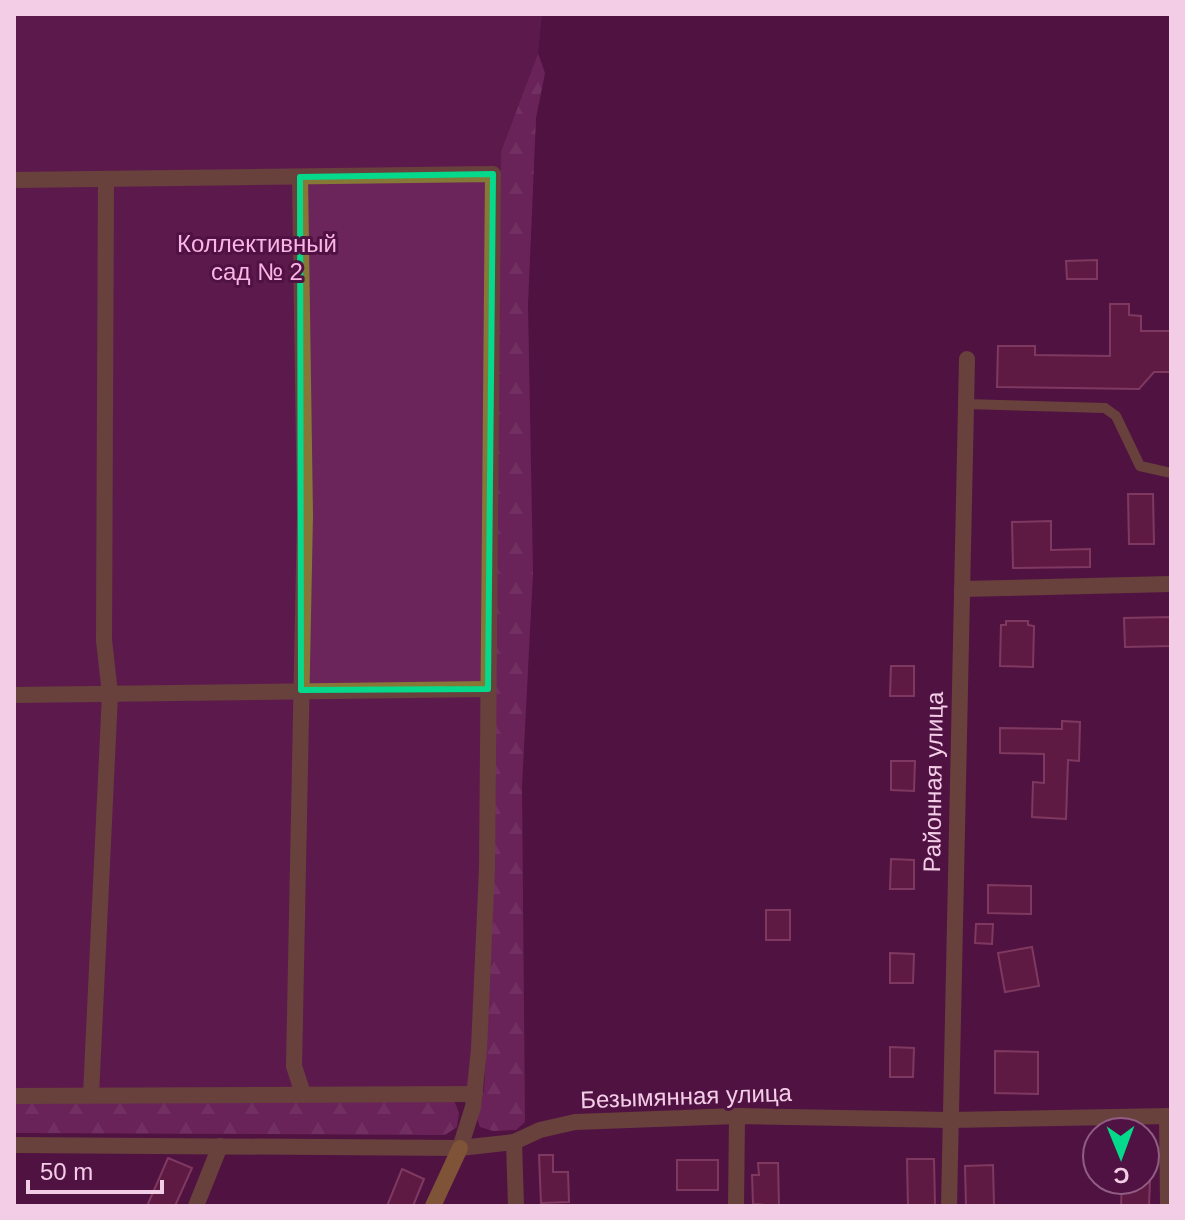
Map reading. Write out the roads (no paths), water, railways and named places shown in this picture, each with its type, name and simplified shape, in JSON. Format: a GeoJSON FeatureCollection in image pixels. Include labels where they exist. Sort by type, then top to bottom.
{"type":"FeatureCollection","features":[{"type":"Feature","properties":{"kind":"street"},"geometry":{"type":"LineString","coordinates":[[14,180],[493,174],[487,868],[475,1094],[460,1148],[433,1206]]}},
{"type":"Feature","properties":{"kind":"street"},"geometry":{"type":"LineString","coordinates":[[300,177],[305,515],[294,1066],[303,1094]]}},
{"type":"Feature","properties":{"kind":"street"},"geometry":{"type":"LineString","coordinates":[[91,1095],[110,694],[104,640],[106,180]]}},
{"type":"Feature","properties":{"kind":"street","name":"Районная улица"},"geometry":{"type":"LineString","coordinates":[[949,1206],[967,359]]}},
{"type":"Feature","properties":{"kind":"street"},"geometry":{"type":"LineString","coordinates":[[962,589],[1171,584]]}},
{"type":"Feature","properties":{"kind":"street"},"geometry":{"type":"LineString","coordinates":[[14,695],[488,689]]}},
{"type":"Feature","properties":{"kind":"street"},"geometry":{"type":"LineString","coordinates":[[14,1096],[475,1094]]}},
{"type":"Feature","properties":{"kind":"street"},"geometry":{"type":"LineString","coordinates":[[736,1206],[737,1116]]}},
{"type":"Feature","properties":{"kind":"street","name":"Безымянная улица"},"geometry":{"type":"LineString","coordinates":[[14,1145],[460,1148],[514,1142],[540,1130],[575,1122],[737,1116],[949,1120],[1169,1116]]}},
{"type":"Feature","properties":{"kind":"street"},"geometry":{"type":"LineString","coordinates":[[1168,1206],[1169,1116]]}},
{"type":"Feature","properties":{"kind":"street"},"geometry":{"type":"LineString","coordinates":[[514,1142],[516,1206]]}},
{"type":"Feature","properties":{"kind":"street"},"geometry":{"type":"LineString","coordinates":[[196,1206],[220,1146]]}},
{"type":"Feature","properties":{"kind":"lane"},"geometry":{"type":"LineString","coordinates":[[966,404],[1105,408],[1116,416],[1140,466],[1171,473]]}},
{"type":"Feature","properties":{"kind":"park label","name":"Коллективный сад № 2"},"geometry":{"type":"Point","coordinates":[257,257]}}]}
